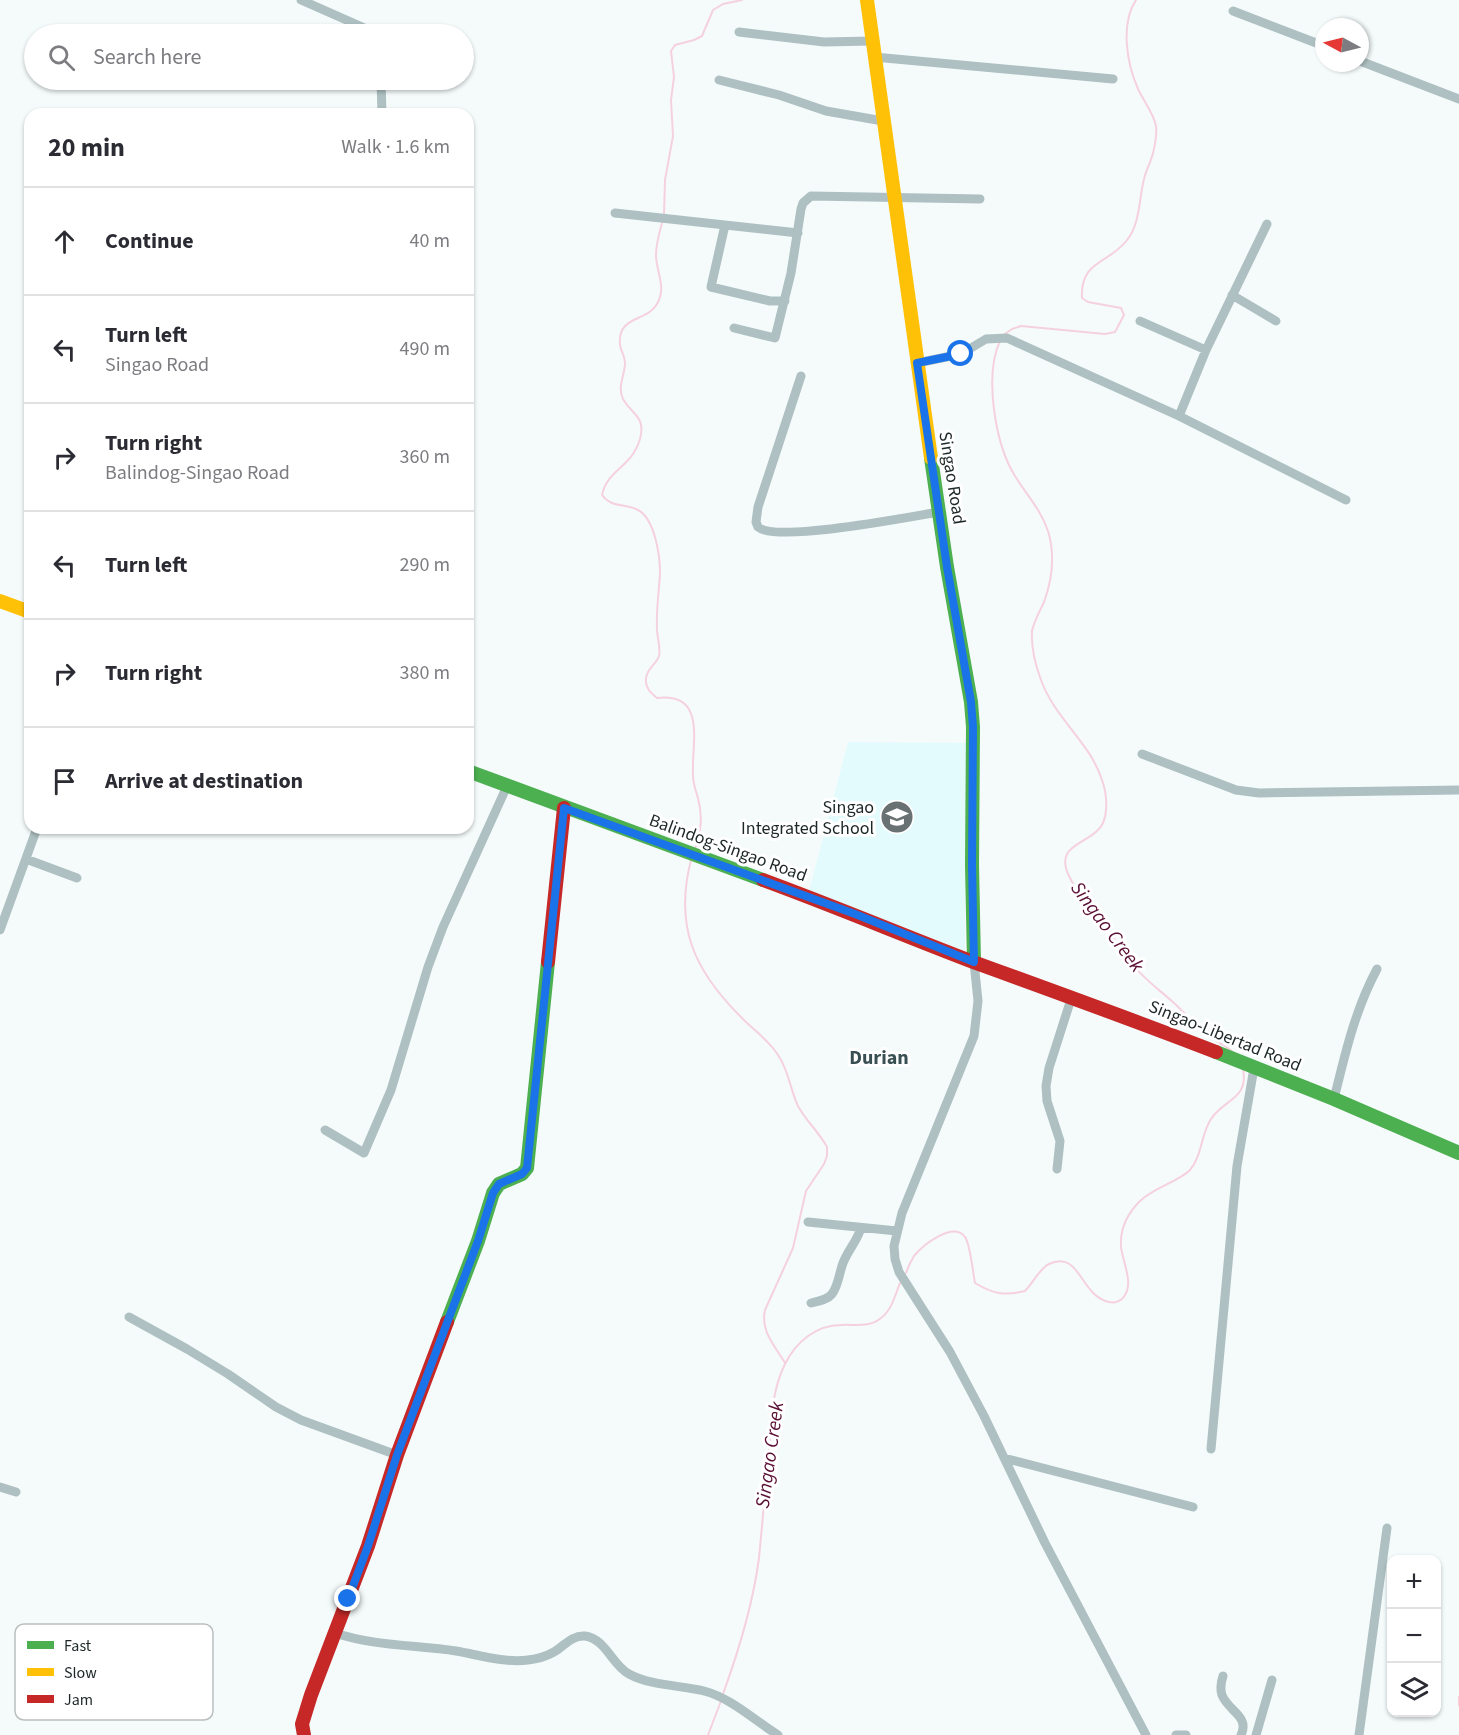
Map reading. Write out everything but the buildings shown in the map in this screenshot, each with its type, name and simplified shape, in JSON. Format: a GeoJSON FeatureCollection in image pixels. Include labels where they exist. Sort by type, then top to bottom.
{"type":"FeatureCollection","features":[{"type":"Feature","properties":{"kind":"street"},"geometry":{"type":"LineString","coordinates":[[301,0],[321,4],[359,24]]}},
{"type":"Feature","properties":{"kind":"street","name":"Singao Road"},"geometry":{"type":"LineString","coordinates":[[867,0],[939,512],[971,702],[974,962]]}},
{"type":"Feature","properties":{"kind":"street"},"geometry":{"type":"LineString","coordinates":[[1233,11],[1315,43]]}},
{"type":"Feature","properties":{"kind":"street"},"geometry":{"type":"LineString","coordinates":[[739,32],[824,42],[872,42]]}},
{"type":"Feature","properties":{"kind":"street"},"geometry":{"type":"LineString","coordinates":[[874,57],[1113,79]]}},
{"type":"Feature","properties":{"kind":"street"},"geometry":{"type":"LineString","coordinates":[[1369,64],[1459,99]]}},
{"type":"Feature","properties":{"kind":"street"},"geometry":{"type":"LineString","coordinates":[[719,80],[779,95],[826,111],[883,121]]}},
{"type":"Feature","properties":{"kind":"street"},"geometry":{"type":"LineString","coordinates":[[381,90],[382,108]]}},
{"type":"Feature","properties":{"kind":"street"},"geometry":{"type":"LineString","coordinates":[[734,328],[775,338],[798,233],[801,208],[803,203],[812,196],[980,199]]}},
{"type":"Feature","properties":{"kind":"street"},"geometry":{"type":"LineString","coordinates":[[615,213],[798,233]]}},
{"type":"Feature","properties":{"kind":"street"},"geometry":{"type":"LineString","coordinates":[[1179,416],[1206,350],[1267,224]]}},
{"type":"Feature","properties":{"kind":"street"},"geometry":{"type":"LineString","coordinates":[[725,225],[711,287],[770,301],[784,301]]}},
{"type":"Feature","properties":{"kind":"street"},"geometry":{"type":"LineString","coordinates":[[1232,295],[1276,321]]}},
{"type":"Feature","properties":{"kind":"street"},"geometry":{"type":"LineString","coordinates":[[1140,321],[1206,350]]}},
{"type":"Feature","properties":{"kind":"street"},"geometry":{"type":"LineString","coordinates":[[917,363],[961,354],[986,339],[1007,338],[1179,416],[1346,500]]}},
{"type":"Feature","properties":{"kind":"street"},"geometry":{"type":"LineString","coordinates":[[801,376],[758,507],[756,522],[758,528],[769,533],[804,531],[939,512]]}},
{"type":"Feature","properties":{"kind":"street"},"geometry":{"type":"LineString","coordinates":[[0,601],[24,610]]}},
{"type":"Feature","properties":{"kind":"street"},"geometry":{"type":"LineString","coordinates":[[1142,754],[1236,790],[1259,793],[1459,790]]}},
{"type":"Feature","properties":{"kind":"street","name":"Balindog-Singao Road"},"geometry":{"type":"LineString","coordinates":[[474,773],[855,914],[974,962]]}},
{"type":"Feature","properties":{"kind":"street"},"geometry":{"type":"LineString","coordinates":[[325,1130],[363,1153],[391,1090],[442,927],[507,786]]}},
{"type":"Feature","properties":{"kind":"street"},"geometry":{"type":"LineString","coordinates":[[304,1735],[302,1724],[304,1716],[368,1546],[397,1455],[478,1241],[493,1193],[499,1184],[522,1174],[527,1168],[564,808]]}},
{"type":"Feature","properties":{"kind":"street"},"geometry":{"type":"LineString","coordinates":[[0,930],[35,834]]}},
{"type":"Feature","properties":{"kind":"street"},"geometry":{"type":"LineString","coordinates":[[26,859],[77,878]]}},
{"type":"Feature","properties":{"kind":"street"},"geometry":{"type":"LineString","coordinates":[[974,962],[978,1000],[974,1036],[917,1174],[897,1231],[894,1246],[899,1272],[950,1352],[1045,1544],[1146,1735]]}},
{"type":"Feature","properties":{"kind":"street","name":"Singao-Libertad Road"},"geometry":{"type":"LineString","coordinates":[[974,962],[1072,996],[1334,1098],[1459,1153]]}},
{"type":"Feature","properties":{"kind":"street"},"geometry":{"type":"LineString","coordinates":[[1334,1098],[1357,1012],[1377,969]]}},
{"type":"Feature","properties":{"kind":"street"},"geometry":{"type":"LineString","coordinates":[[1057,1169],[1060,1141],[1047,1101],[1046,1086],[1049,1068],[1072,996]]}},
{"type":"Feature","properties":{"kind":"street"},"geometry":{"type":"LineString","coordinates":[[1211,1449],[1237,1166],[1254,1068]]}},
{"type":"Feature","properties":{"kind":"street"},"geometry":{"type":"LineString","coordinates":[[808,1222],[897,1231]]}},
{"type":"Feature","properties":{"kind":"street"},"geometry":{"type":"LineString","coordinates":[[811,1303],[831,1296],[842,1263],[859,1236],[861,1228]]}},
{"type":"Feature","properties":{"kind":"street"},"geometry":{"type":"LineString","coordinates":[[129,1317],[187,1349],[276,1407],[301,1420],[397,1455]]}},
{"type":"Feature","properties":{"kind":"street"},"geometry":{"type":"LineString","coordinates":[[1004,1458],[1193,1507]]}},
{"type":"Feature","properties":{"kind":"street"},"geometry":{"type":"LineString","coordinates":[[0,1487],[16,1492]]}},
{"type":"Feature","properties":{"kind":"street"},"geometry":{"type":"LineString","coordinates":[[1359,1735],[1387,1528]]}},
{"type":"Feature","properties":{"kind":"street"},"geometry":{"type":"LineString","coordinates":[[335,1633],[363,1641],[456,1651],[514,1661],[542,1658],[568,1641],[586,1636],[602,1646],[617,1665],[627,1673],[639,1679],[703,1691],[717,1696],[778,1735]]}},
{"type":"Feature","properties":{"kind":"street"},"geometry":{"type":"LineString","coordinates":[[1223,1676],[1222,1695],[1242,1719],[1244,1727],[1241,1735]]}},
{"type":"Feature","properties":{"kind":"street"},"geometry":{"type":"LineString","coordinates":[[1256,1735],[1272,1680]]}},
{"type":"Feature","properties":{"kind":"street"},"geometry":{"type":"LineString","coordinates":[[1176,1735],[1186,1735]]}},
{"type":"Feature","properties":{"kind":"shaded area","name":"Singao Integrated School"},"geometry":{"type":"Polygon","coordinates":[[[848,742],[966,743],[965,951],[809,891],[848,742]]]}},
{"type":"Feature","properties":{"kind":"waterway"},"geometry":{"type":"LineString","coordinates":[[664,215],[665,180],[673,136],[671,100],[674,77],[671,51],[675,45],[702,36],[713,10],[723,4],[742,0]]}},
{"type":"Feature","properties":{"kind":"waterway","name":"Singao Creek"},"geometry":{"type":"LineString","coordinates":[[1005,334],[1021,326],[1105,334],[1115,332],[1124,315],[1121,308],[1088,302],[1082,298],[1086,276],[1091,269],[1120,248],[1131,234],[1137,219],[1145,176],[1154,147],[1155,121],[1138,89],[1128,56],[1128,21],[1136,0]]}},
{"type":"Feature","properties":{"kind":"waterway"},"geometry":{"type":"LineString","coordinates":[[662,223],[656,255],[661,286],[660,298],[652,310],[628,324],[620,335],[625,363],[621,394],[640,420],[640,439],[631,457],[609,479],[602,495],[614,504],[633,508],[644,515],[649,521],[658,548],[660,566],[657,608],[659,653],[658,659],[646,676],[646,685],[657,698],[673,698],[684,703],[690,712],[694,736],[693,778],[701,818],[695,849]]}},
{"type":"Feature","properties":{"kind":"waterway","name":"Singao Creek"},"geometry":{"type":"LineString","coordinates":[[1000,341],[995,355],[992,390],[997,428],[1015,476],[1045,523],[1051,549],[1052,567],[1049,585],[1032,631],[1035,662],[1047,694],[1097,766],[1106,799],[1106,814],[1101,826],[1067,853],[1066,868],[1081,895],[1138,971],[1178,1006],[1203,1032],[1236,1055]]}},
{"type":"Feature","properties":{"kind":"waterway"},"geometry":{"type":"LineString","coordinates":[[691,860],[686,884],[685,906],[692,946],[700,964],[724,999],[765,1039],[782,1061],[798,1106],[827,1147],[824,1164],[806,1191],[793,1248],[765,1310],[766,1332],[785,1363]]}},
{"type":"Feature","properties":{"kind":"waterway","name":"Singao Creek"},"geometry":{"type":"LineString","coordinates":[[906,1273],[914,1256],[924,1246],[938,1236],[953,1232],[960,1233],[967,1240],[975,1283],[988,1290],[1005,1294],[1025,1291],[1046,1266],[1060,1261],[1074,1268],[1099,1298],[1111,1302],[1122,1299],[1128,1287],[1128,1280],[1121,1240],[1128,1216],[1146,1196],[1190,1170],[1197,1158],[1211,1119],[1239,1093],[1244,1079],[1243,1069]]}},
{"type":"Feature","properties":{"kind":"waterway","name":"Singao Creek"},"geometry":{"type":"LineString","coordinates":[[723,1694],[735,1661],[753,1592],[759,1558],[772,1412],[776,1387],[785,1364],[801,1342],[823,1328],[867,1324],[881,1318],[891,1307],[900,1283]]}},
{"type":"Feature","properties":{"kind":"waterway"},"geometry":{"type":"LineString","coordinates":[[1459,1697],[1459,1705]]}},
{"type":"Feature","properties":{"kind":"waterway","name":"Singao Creek"},"geometry":{"type":"LineString","coordinates":[[708,1735],[721,1701]]}},
{"type":"Feature","properties":{"kind":"traffic: fast"},"geometry":{"type":"LineString","coordinates":[[931,458],[947,567],[971,702],[974,962]]}},
{"type":"Feature","properties":{"kind":"traffic: fast"},"geometry":{"type":"LineString","coordinates":[[474,773],[763,880]]}},
{"type":"Feature","properties":{"kind":"traffic: fast"},"geometry":{"type":"LineString","coordinates":[[447,1322],[478,1241],[493,1193],[499,1184],[522,1174],[527,1168],[548,962]]}},
{"type":"Feature","properties":{"kind":"traffic: fast"},"geometry":{"type":"LineString","coordinates":[[1216,1052],[1334,1099],[1459,1153]]}},
{"type":"Feature","properties":{"kind":"traffic: slow"},"geometry":{"type":"LineString","coordinates":[[867,0],[931,458]]}},
{"type":"Feature","properties":{"kind":"traffic: slow"},"geometry":{"type":"LineString","coordinates":[[0,601],[24,610]]}},
{"type":"Feature","properties":{"kind":"traffic: jam"},"geometry":{"type":"LineString","coordinates":[[548,962],[564,808]]}},
{"type":"Feature","properties":{"kind":"traffic: jam"},"geometry":{"type":"LineString","coordinates":[[763,880],[976,963],[1216,1052]]}},
{"type":"Feature","properties":{"kind":"traffic: jam"},"geometry":{"type":"LineString","coordinates":[[304,1735],[302,1724],[311,1695],[368,1546],[397,1455],[447,1322]]}},
{"type":"Feature","properties":{"kind":"place","name":"Singao Integrated School"},"geometry":{"type":"Point","coordinates":[897,817]}},
{"type":"Feature","properties":{"kind":"district","name":"Durian"},"geometry":{"type":"Point","coordinates":[879,1058]}},
{"type":"Feature","properties":{"kind":"route"},"geometry":{"type":"LineString","coordinates":[[348,1599],[427,1371],[478,1241],[493,1193],[499,1184],[522,1174],[527,1168],[564,808],[776,884],[974,962],[971,702],[947,567],[917,363],[961,354]]}}]}
